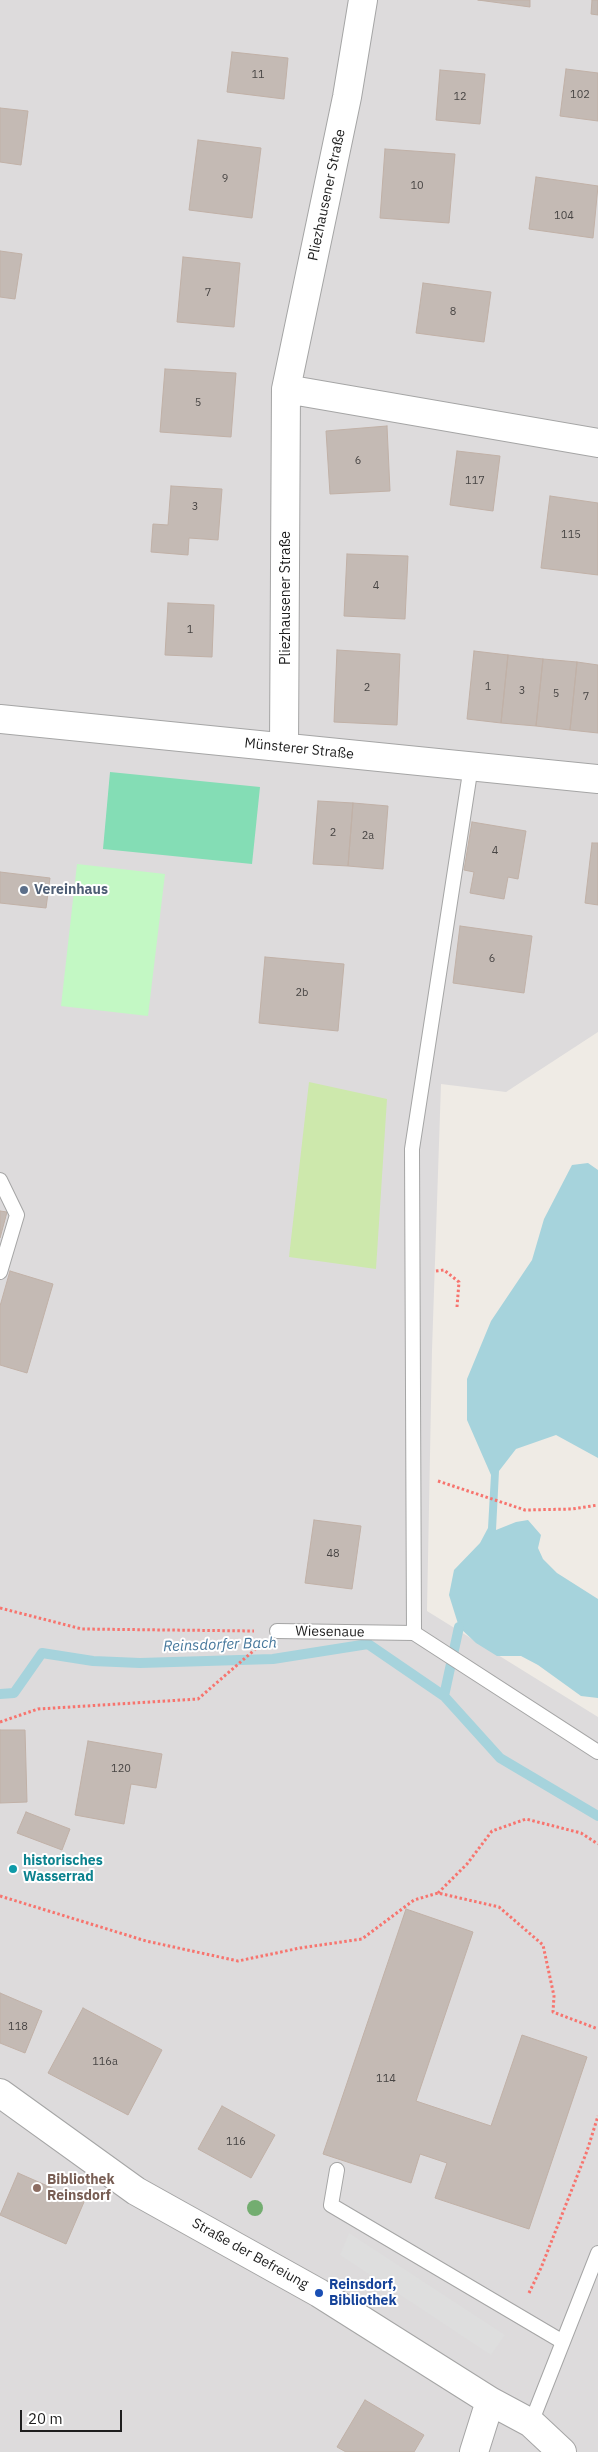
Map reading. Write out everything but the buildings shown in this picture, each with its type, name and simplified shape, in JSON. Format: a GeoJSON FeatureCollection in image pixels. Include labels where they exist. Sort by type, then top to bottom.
{"type":"FeatureCollection","features":[{"type":"Feature","properties":{"kind":"street","name":"Pliezhausener Straße"},"geometry":{"type":"LineString","coordinates":[[284,747],[286,389],[348,97],[362,0]]}},
{"type":"Feature","properties":{"kind":"street"},"geometry":{"type":"LineString","coordinates":[[286,389],[598,443]]}},
{"type":"Feature","properties":{"kind":"street","name":"Münsterer Straße"},"geometry":{"type":"LineString","coordinates":[[0,719],[598,779]]}},
{"type":"Feature","properties":{"kind":"street","name":"Straße der Befreiung"},"geometry":{"type":"LineString","coordinates":[[0,2093],[136,2190],[319,2293],[490,2401],[531,2423],[562,2452]]}},
{"type":"Feature","properties":{"kind":"street"},"geometry":{"type":"LineString","coordinates":[[474,2452],[490,2401]]}},
{"type":"Feature","properties":{"kind":"lane"},"geometry":{"type":"LineString","coordinates":[[471,766],[412,1149],[414,1633],[598,1752]]}},
{"type":"Feature","properties":{"kind":"lane"},"geometry":{"type":"LineString","coordinates":[[0,1180],[17,1215],[0,1272]]}},
{"type":"Feature","properties":{"kind":"lane","name":"Wiesenaue"},"geometry":{"type":"LineString","coordinates":[[271,1636],[414,1633]]}},
{"type":"Feature","properties":{"kind":"lane"},"geometry":{"type":"LineString","coordinates":[[337,2170],[331,2205],[563,2342]]}},
{"type":"Feature","properties":{"kind":"lane"},"geometry":{"type":"LineString","coordinates":[[531,2423],[598,2253]]}},
{"type":"Feature","properties":{"kind":"path"},"geometry":{"type":"LineString","coordinates":[[413,1271],[444,1270],[459,1282],[457,1307]]}},
{"type":"Feature","properties":{"kind":"path"},"geometry":{"type":"LineString","coordinates":[[413,1472],[490,1500],[525,1510],[572,1509],[598,1505]]}},
{"type":"Feature","properties":{"kind":"path","name":"Wiesenaue"},"geometry":{"type":"LineString","coordinates":[[0,1608],[82,1628],[271,1636]]}},
{"type":"Feature","properties":{"kind":"path"},"geometry":{"type":"LineString","coordinates":[[0,1722],[38,1709],[198,1699],[271,1636]]}},
{"type":"Feature","properties":{"kind":"path"},"geometry":{"type":"LineString","coordinates":[[0,1896],[146,1941],[238,1961],[300,1948],[362,1940],[414,1900],[438,1893],[467,1864],[492,1830],[526,1818],[581,1833],[598,1844]]}},
{"type":"Feature","properties":{"kind":"path"},"geometry":{"type":"LineString","coordinates":[[438,1893],[499,1908],[543,1946],[554,1996],[553,2012],[598,2030]]}},
{"type":"Feature","properties":{"kind":"path"},"geometry":{"type":"LineString","coordinates":[[518,2316],[541,2268],[587,2151],[598,2116]]}},
{"type":"Feature","properties":{"kind":"shaded area"},"geometry":{"type":"Polygon","coordinates":[[[0,0],[598,0],[598,1032],[506,1092],[441,1084],[432,1350],[427,1611],[598,1717],[598,2452],[0,2452],[0,0]]]}},
{"type":"Feature","properties":{"kind":"shaded area"},"geometry":{"type":"Polygon","coordinates":[[[349,2233],[505,2335],[491,2355],[340,2255],[349,2233]]]}},
{"type":"Feature","properties":{"kind":"green space"},"geometry":{"type":"Polygon","coordinates":[[[110,772],[260,787],[252,864],[103,849],[110,772]]]}},
{"type":"Feature","properties":{"kind":"green space"},"geometry":{"type":"Polygon","coordinates":[[[77,864],[165,874],[148,1016],[61,1006],[77,864]]]}},
{"type":"Feature","properties":{"kind":"green space"},"geometry":{"type":"Polygon","coordinates":[[[309,1082],[387,1099],[376,1269],[289,1257],[309,1082]]]}},
{"type":"Feature","properties":{"kind":"water"},"geometry":{"type":"Polygon","coordinates":[[[588,1163],[598,1170],[598,1458],[556,1435],[516,1449],[499,1471],[496,1530],[516,1522],[528,1520],[541,1535],[538,1548],[543,1559],[557,1573],[598,1599],[598,1698],[581,1696],[538,1665],[521,1656],[497,1656],[476,1643],[459,1627],[449,1595],[454,1570],[480,1543],[488,1528],[491,1475],[467,1420],[467,1379],[491,1321],[532,1260],[544,1219],[572,1165],[588,1163]]]}},
{"type":"Feature","properties":{"kind":"waterway","name":"Reinsdorfer Bach"},"geometry":{"type":"LineString","coordinates":[[444,1696],[459,1627]]}},
{"type":"Feature","properties":{"kind":"waterway","name":"Reinsdorfer Bach"},"geometry":{"type":"LineString","coordinates":[[0,1694],[14,1693],[42,1653],[93,1661],[140,1663],[273,1659],[368,1644],[444,1696],[500,1758],[598,1816]]}},
{"type":"Feature","properties":{"kind":"place","name":"Vereinhaus"},"geometry":{"type":"Point","coordinates":[24,890]}},
{"type":"Feature","properties":{"kind":"place","name":"historisches Wasserrad"},"geometry":{"type":"Point","coordinates":[13,1869]}},
{"type":"Feature","properties":{"kind":"place","name":"Bibliothek Reinsdorf"},"geometry":{"type":"Point","coordinates":[37,2188]}},
{"type":"Feature","properties":{"kind":"place","name":"Reinsdorf, Bibliothek"},"geometry":{"type":"Point","coordinates":[319,2293]}}]}
